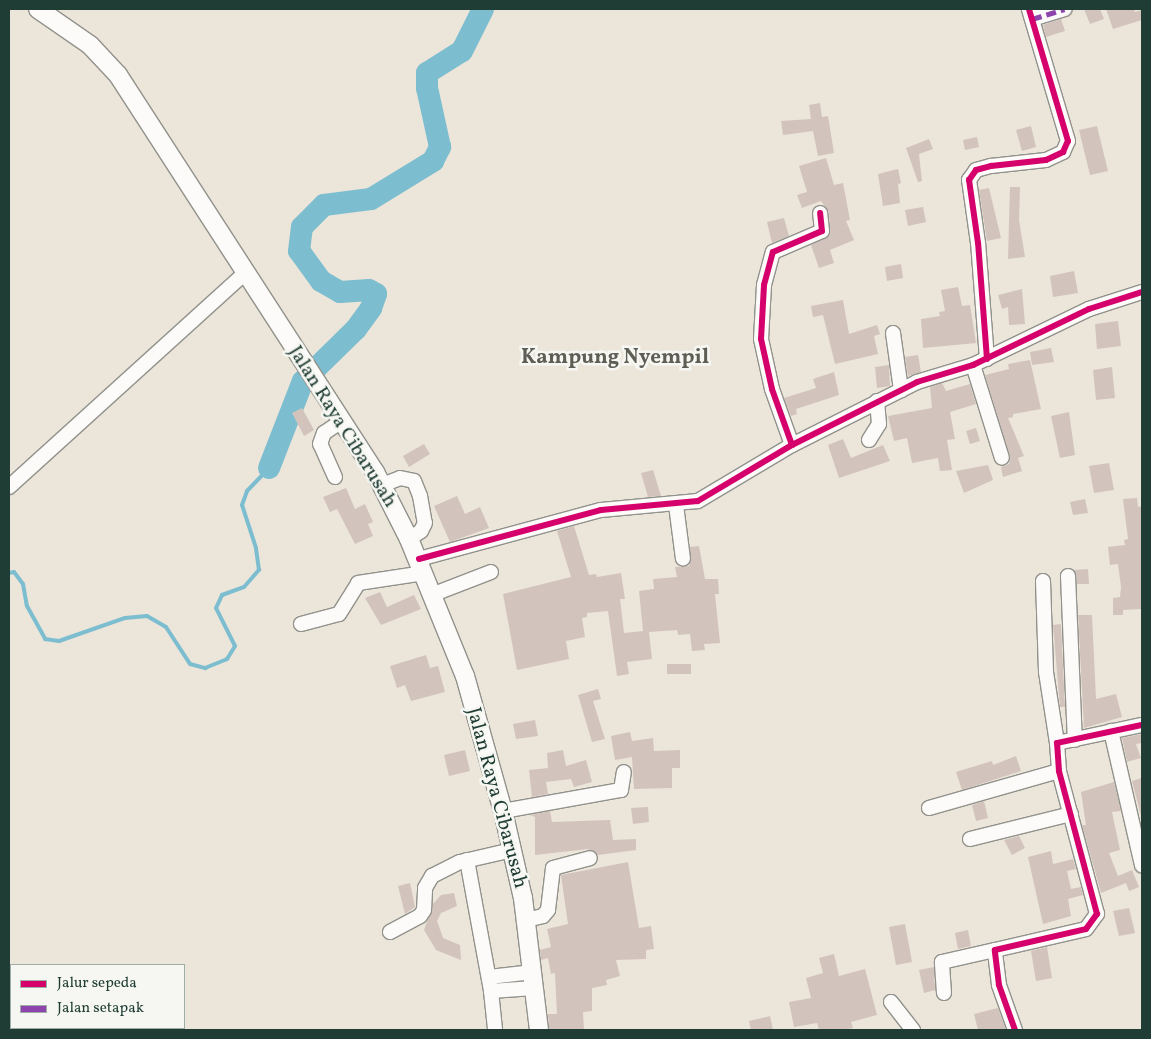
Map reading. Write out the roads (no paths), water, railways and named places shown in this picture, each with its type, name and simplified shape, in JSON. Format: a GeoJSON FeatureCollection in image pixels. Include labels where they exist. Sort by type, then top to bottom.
{"type":"FeatureCollection","features":[{"type":"Feature","properties":{"kind":"main road","name":"Jalan Raya Cibarusah"},"geometry":{"type":"LineString","coordinates":[[38,9],[90,45],[112,67],[246,272],[316,385],[342,421],[382,485],[409,539],[434,594],[465,676],[503,812],[526,920],[539,1030]]}},
{"type":"Feature","properties":{"kind":"street"},"geometry":{"type":"LineString","coordinates":[[987,359],[978,243],[969,180],[976,170],[991,166],[1046,160],[1063,152],[1068,141],[1031,14],[1065,9]]}},
{"type":"Feature","properties":{"kind":"street"},"geometry":{"type":"LineString","coordinates":[[792,445],[772,389],[761,339],[764,285],[773,252],[822,231],[820,213]]}},
{"type":"Feature","properties":{"kind":"street"},"geometry":{"type":"LineString","coordinates":[[9,487],[246,272]]}},
{"type":"Feature","properties":{"kind":"street"},"geometry":{"type":"LineString","coordinates":[[301,624],[339,614],[358,583],[421,566],[601,510],[676,504],[707,497],[792,445],[927,377],[973,365],[1089,309],[1142,292]]}},
{"type":"Feature","properties":{"kind":"street"},"geometry":{"type":"LineString","coordinates":[[893,333],[901,390]]}},
{"type":"Feature","properties":{"kind":"street"},"geometry":{"type":"LineString","coordinates":[[973,365],[1002,458]]}},
{"type":"Feature","properties":{"kind":"street"},"geometry":{"type":"LineString","coordinates":[[869,440],[879,424],[877,402]]}},
{"type":"Feature","properties":{"kind":"street"},"geometry":{"type":"LineString","coordinates":[[335,477],[320,444],[324,433],[342,421]]}},
{"type":"Feature","properties":{"kind":"street"},"geometry":{"type":"LineString","coordinates":[[382,485],[400,478],[414,481],[420,496],[425,524],[420,532],[409,539]]}},
{"type":"Feature","properties":{"kind":"street"},"geometry":{"type":"LineString","coordinates":[[676,504],[683,560]]}},
{"type":"Feature","properties":{"kind":"street"},"geometry":{"type":"LineString","coordinates":[[434,594],[491,572]]}},
{"type":"Feature","properties":{"kind":"street"},"geometry":{"type":"LineString","coordinates":[[1068,576],[1075,740]]}},
{"type":"Feature","properties":{"kind":"street"},"geometry":{"type":"LineString","coordinates":[[944,993],[942,962],[1086,929],[1093,924],[1097,914],[1059,771],[1057,743],[1046,672],[1043,581]]}},
{"type":"Feature","properties":{"kind":"street"},"geometry":{"type":"LineString","coordinates":[[1057,743],[1142,725]]}},
{"type":"Feature","properties":{"kind":"street"},"geometry":{"type":"LineString","coordinates":[[1110,731],[1142,866]]}},
{"type":"Feature","properties":{"kind":"street"},"geometry":{"type":"LineString","coordinates":[[929,808],[1059,771]]}},
{"type":"Feature","properties":{"kind":"street"},"geometry":{"type":"LineString","coordinates":[[503,812],[621,790],[624,772]]}},
{"type":"Feature","properties":{"kind":"street"},"geometry":{"type":"LineString","coordinates":[[970,839],[1020,824],[1071,814]]}},
{"type":"Feature","properties":{"kind":"street"},"geometry":{"type":"LineString","coordinates":[[390,932],[420,916],[424,910],[425,888],[432,876],[467,860],[512,850]]}},
{"type":"Feature","properties":{"kind":"street"},"geometry":{"type":"LineString","coordinates":[[526,920],[543,916],[548,910],[553,868],[590,858]]}},
{"type":"Feature","properties":{"kind":"street"},"geometry":{"type":"LineString","coordinates":[[467,860],[489,976],[495,1030]]}},
{"type":"Feature","properties":{"kind":"street"},"geometry":{"type":"LineString","coordinates":[[995,950],[999,985],[1015,1030]]}},
{"type":"Feature","properties":{"kind":"street"},"geometry":{"type":"LineString","coordinates":[[489,976],[533,980]]}},
{"type":"Feature","properties":{"kind":"street"},"geometry":{"type":"LineString","coordinates":[[491,992],[533,980]]}},
{"type":"Feature","properties":{"kind":"street"},"geometry":{"type":"LineString","coordinates":[[891,1002],[913,1030]]}},
{"type":"Feature","properties":{"kind":"waterway"},"geometry":{"type":"LineString","coordinates":[[269,468],[303,381],[356,329],[371,308],[376,294],[369,290],[340,292],[321,281],[299,251],[302,227],[324,205],[371,199],[433,161],[440,147],[427,88],[427,73],[462,51],[483,9]]}},
{"type":"Feature","properties":{"kind":"waterway"},"geometry":{"type":"LineString","coordinates":[[9,573],[14,572],[23,584],[27,606],[45,639],[59,641],[125,618],[147,616],[166,627],[190,664],[205,668],[227,659],[235,646],[216,608],[222,595],[244,587],[259,570],[256,548],[242,505],[247,491],[269,468]]}},
{"type":"Feature","properties":{"kind":"district","name":"Kampung Nyempil"},"geometry":{"type":"Point","coordinates":[615,358]}}]}
